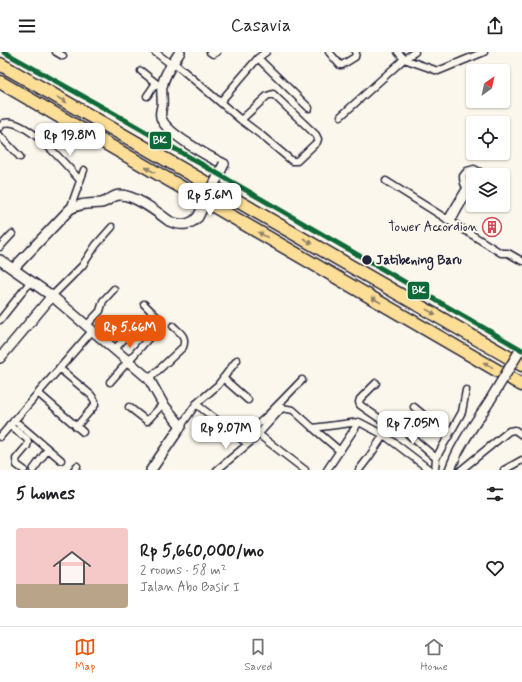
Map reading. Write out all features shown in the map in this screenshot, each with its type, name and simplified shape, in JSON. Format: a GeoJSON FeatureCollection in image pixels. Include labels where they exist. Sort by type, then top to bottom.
{"type":"FeatureCollection","features":[{"type":"Feature","properties":{"kind":"highway"},"geometry":{"type":"LineString","coordinates":[[0,64],[522,365]]}},
{"type":"Feature","properties":{"kind":"highway"},"geometry":{"type":"LineString","coordinates":[[0,82],[522,385]]}},
{"type":"Feature","properties":{"kind":"street"},"geometry":{"type":"LineString","coordinates":[[56,52],[63,56]]}},
{"type":"Feature","properties":{"kind":"street"},"geometry":{"type":"LineString","coordinates":[[155,52],[173,63],[221,101],[241,120],[292,161],[297,161],[317,142],[318,139],[316,135],[273,94],[267,96],[241,120]]}},
{"type":"Feature","properties":{"kind":"street"},"geometry":{"type":"LineString","coordinates":[[147,96],[159,86],[180,52]]}},
{"type":"Feature","properties":{"kind":"street"},"geometry":{"type":"LineString","coordinates":[[210,52],[212,54],[217,52]]}},
{"type":"Feature","properties":{"kind":"street"},"geometry":{"type":"LineString","coordinates":[[221,101],[258,58],[266,52]]}},
{"type":"Feature","properties":{"kind":"street"},"geometry":{"type":"LineString","coordinates":[[329,52],[340,66],[344,65],[355,57],[356,52]]}},
{"type":"Feature","properties":{"kind":"street"},"geometry":{"type":"LineString","coordinates":[[398,52],[404,59],[438,71],[484,52]]}},
{"type":"Feature","properties":{"kind":"street"},"geometry":{"type":"LineString","coordinates":[[341,116],[404,59],[415,52]]}},
{"type":"Feature","properties":{"kind":"street"},"geometry":{"type":"LineString","coordinates":[[258,58],[309,108]]}},
{"type":"Feature","properties":{"kind":"street"},"geometry":{"type":"LineString","coordinates":[[13,269],[70,209],[80,204],[105,202],[113,196],[119,195],[128,196],[178,225],[192,223],[198,218],[224,164],[202,154],[165,125],[162,121],[160,113],[162,107],[159,86],[141,71]]}},
{"type":"Feature","properties":{"kind":"street"},"geometry":{"type":"LineString","coordinates":[[0,126],[4,122],[17,124],[39,138],[80,180]]}},
{"type":"Feature","properties":{"kind":"street"},"geometry":{"type":"LineString","coordinates":[[0,136],[20,157]]}},
{"type":"Feature","properties":{"kind":"street"},"geometry":{"type":"LineString","coordinates":[[70,209],[84,170]]}},
{"type":"Feature","properties":{"kind":"street"},"geometry":{"type":"LineString","coordinates":[[466,172],[463,176],[463,183],[466,186]]}},
{"type":"Feature","properties":{"kind":"street"},"geometry":{"type":"LineString","coordinates":[[386,181],[501,253],[508,253],[522,261]]}},
{"type":"Feature","properties":{"kind":"street"},"geometry":{"type":"LineString","coordinates":[[449,221],[466,195]]}},
{"type":"Feature","properties":{"kind":"street"},"geometry":{"type":"LineString","coordinates":[[0,358],[52,296],[82,266],[96,245],[112,227]]}},
{"type":"Feature","properties":{"kind":"street"},"geometry":{"type":"LineString","coordinates":[[0,247],[12,234]]}},
{"type":"Feature","properties":{"kind":"street"},"geometry":{"type":"LineString","coordinates":[[0,260],[52,296],[149,379],[162,404],[181,426]]}},
{"type":"Feature","properties":{"kind":"street"},"geometry":{"type":"LineString","coordinates":[[0,320],[31,281]]}},
{"type":"Feature","properties":{"kind":"street"},"geometry":{"type":"LineString","coordinates":[[0,437],[60,368],[89,329],[100,311],[103,301],[114,289]]}},
{"type":"Feature","properties":{"kind":"street"},"geometry":{"type":"LineString","coordinates":[[110,382],[162,323],[159,318],[144,304]]}},
{"type":"Feature","properties":{"kind":"street"},"geometry":{"type":"LineString","coordinates":[[149,379],[183,347],[185,341],[184,338],[173,326]]}},
{"type":"Feature","properties":{"kind":"street"},"geometry":{"type":"LineString","coordinates":[[115,349],[132,330]]}},
{"type":"Feature","properties":{"kind":"street"},"geometry":{"type":"LineString","coordinates":[[450,470],[467,436],[522,347]]}},
{"type":"Feature","properties":{"kind":"street"},"geometry":{"type":"LineString","coordinates":[[151,470],[196,404],[218,385],[238,360]]}},
{"type":"Feature","properties":{"kind":"street"},"geometry":{"type":"LineString","coordinates":[[60,368],[96,401],[95,405],[76,427]]}},
{"type":"Feature","properties":{"kind":"street"},"geometry":{"type":"LineString","coordinates":[[223,378],[248,400]]}},
{"type":"Feature","properties":{"kind":"street"},"geometry":{"type":"LineString","coordinates":[[241,439],[267,416],[302,380]]}},
{"type":"Feature","properties":{"kind":"street"},"geometry":{"type":"LineString","coordinates":[[359,470],[388,428],[388,425],[364,408],[359,402],[360,399],[376,383]]}},
{"type":"Feature","properties":{"kind":"street"},"geometry":{"type":"LineString","coordinates":[[434,470],[436,458],[462,412],[466,390]]}},
{"type":"Feature","properties":{"kind":"street"},"geometry":{"type":"LineString","coordinates":[[38,393],[83,432]]}},
{"type":"Feature","properties":{"kind":"street"},"geometry":{"type":"LineString","coordinates":[[129,407],[147,421],[162,404]]}},
{"type":"Feature","properties":{"kind":"street"},"geometry":{"type":"LineString","coordinates":[[196,404],[248,444]]}},
{"type":"Feature","properties":{"kind":"street"},"geometry":{"type":"LineString","coordinates":[[414,407],[449,436]]}},
{"type":"Feature","properties":{"kind":"street"},"geometry":{"type":"LineString","coordinates":[[217,470],[248,444],[282,408],[293,410],[340,451]]}},
{"type":"Feature","properties":{"kind":"street"},"geometry":{"type":"LineString","coordinates":[[327,470],[359,422]]}},
{"type":"Feature","properties":{"kind":"street"},"geometry":{"type":"LineString","coordinates":[[313,428],[359,422],[384,435],[430,470]]}},
{"type":"Feature","properties":{"kind":"street"},"geometry":{"type":"LineString","coordinates":[[11,423],[61,460]]}},
{"type":"Feature","properties":{"kind":"street"},"geometry":{"type":"LineString","coordinates":[[11,423],[27,439],[28,442],[27,446],[16,460],[17,465],[24,470]]}},
{"type":"Feature","properties":{"kind":"street"},"geometry":{"type":"LineString","coordinates":[[460,470],[509,431],[516,430],[522,435]]}},
{"type":"Feature","properties":{"kind":"street"},"geometry":{"type":"LineString","coordinates":[[258,434],[305,470]]}},
{"type":"Feature","properties":{"kind":"street"},"geometry":{"type":"LineString","coordinates":[[408,434],[436,458]]}},
{"type":"Feature","properties":{"kind":"street"},"geometry":{"type":"LineString","coordinates":[[33,470],[48,449]]}},
{"type":"Feature","properties":{"kind":"street"},"geometry":{"type":"LineString","coordinates":[[504,470],[522,460]]}},
{"type":"Feature","properties":{"kind":"street"},"geometry":{"type":"LineString","coordinates":[[418,470],[423,464]]}},
{"type":"Feature","properties":{"kind":"transit line","name":"BK"},"geometry":{"type":"LineString","coordinates":[[4,52],[113,113],[522,350]]}},
{"type":"Feature","properties":{"kind":"place","name":"Tower Accordion"},"geometry":{"type":"Point","coordinates":[492,227]}},
{"type":"Feature","properties":{"kind":"place","name":"Jatibening Baru"},"geometry":{"type":"Point","coordinates":[367,260]}}]}
